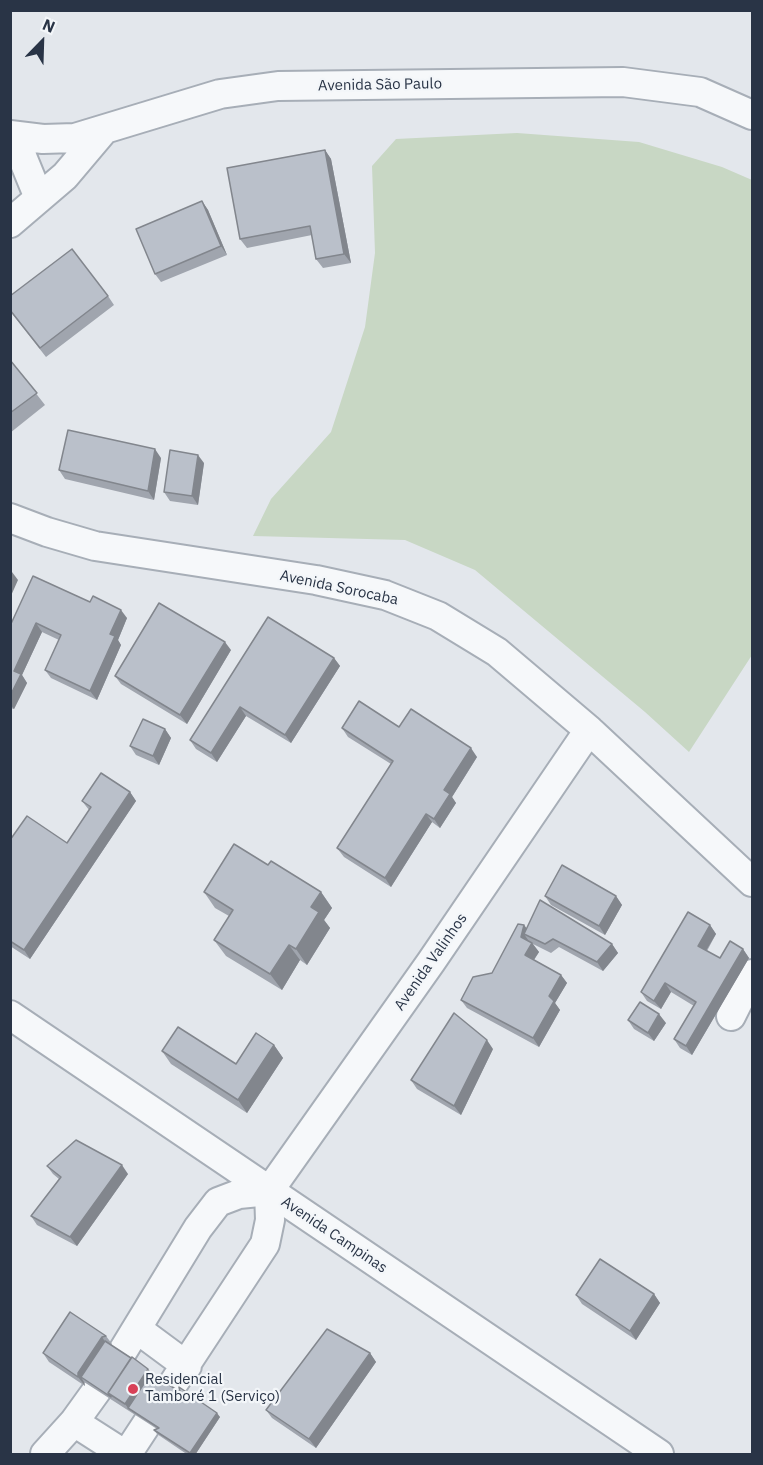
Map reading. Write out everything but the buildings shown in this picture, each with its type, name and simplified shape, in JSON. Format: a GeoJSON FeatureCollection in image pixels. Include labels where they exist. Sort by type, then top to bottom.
{"type":"FeatureCollection","features":[{"type":"Feature","properties":{"kind":"street","name":"Avenida São Paulo"},"geometry":{"type":"LineString","coordinates":[[10,137],[43,140],[75,138],[220,94],[278,86],[623,82],[700,92],[753,115]]}},
{"type":"Feature","properties":{"kind":"street"},"geometry":{"type":"LineString","coordinates":[[10,223],[65,176],[103,131]]}},
{"type":"Feature","properties":{"kind":"street","name":"Avenida São Paulo"},"geometry":{"type":"LineString","coordinates":[[10,137],[19,149],[39,198]]}},
{"type":"Feature","properties":{"kind":"street","name":"Avenida Sorocaba"},"geometry":{"type":"LineString","coordinates":[[10,518],[95,546],[316,580],[385,595],[438,616],[497,652],[589,729],[753,882]]}},
{"type":"Feature","properties":{"kind":"street","name":"Avenida Valinhos"},"geometry":{"type":"LineString","coordinates":[[269,1191],[431,962],[589,729]]}},
{"type":"Feature","properties":{"kind":"street"},"geometry":{"type":"LineString","coordinates":[[730,1016],[753,974]]}},
{"type":"Feature","properties":{"kind":"street","name":"Avenida Campinas"},"geometry":{"type":"LineString","coordinates":[[10,1015],[659,1455]]}},
{"type":"Feature","properties":{"kind":"street"},"geometry":{"type":"LineString","coordinates":[[45,1455],[74,1422],[110,1372],[198,1228],[218,1202],[239,1194],[269,1191],[270,1220],[265,1244],[187,1366],[125,1455],[74,1422]]}},
{"type":"Feature","properties":{"kind":"street"},"geometry":{"type":"LineString","coordinates":[[138,1329],[187,1366]]}},
{"type":"Feature","properties":{"kind":"green space"},"geometry":{"type":"Polygon","coordinates":[[[517,133],[639,142],[722,167],[752,180],[752,655],[689,752],[645,712],[475,570],[405,540],[253,536],[271,499],[331,432],[365,327],[375,253],[372,166],[396,139],[517,133]]]}},
{"type":"Feature","properties":{"kind":"place","name":"Residencial Tamboré 1 (Serviço)"},"geometry":{"type":"Point","coordinates":[133,1389]}}]}
